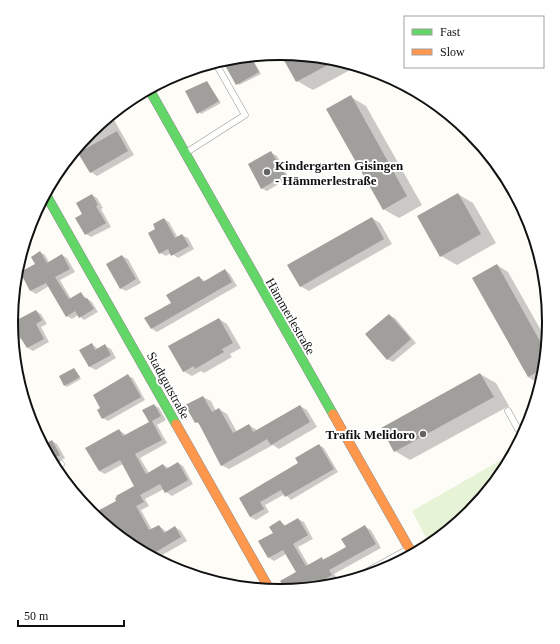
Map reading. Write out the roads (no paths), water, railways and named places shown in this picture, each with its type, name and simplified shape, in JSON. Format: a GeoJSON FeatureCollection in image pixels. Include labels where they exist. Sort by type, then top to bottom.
{"type":"FeatureCollection","features":[{"type":"Feature","properties":{"kind":"street","name":"Hämmerlestraße"},"geometry":{"type":"LineString","coordinates":[[152,94],[410,549]]}},
{"type":"Feature","properties":{"kind":"street","name":"Stadtgutstraße"},"geometry":{"type":"LineString","coordinates":[[49,199],[266,583]]}},
{"type":"Feature","properties":{"kind":"lane"},"geometry":{"type":"LineString","coordinates":[[185,153],[245,115],[218,68]]}},
{"type":"Feature","properties":{"kind":"lane"},"geometry":{"type":"LineString","coordinates":[[508,411],[518,429],[519,428]]}},
{"type":"Feature","properties":{"kind":"place","name":"Kindergarten Gisingen - Hämmerlestraße"},"geometry":{"type":"Point","coordinates":[267,172]}},
{"type":"Feature","properties":{"kind":"place","name":"Trafik Melidoro"},"geometry":{"type":"Point","coordinates":[423,434]}}]}
